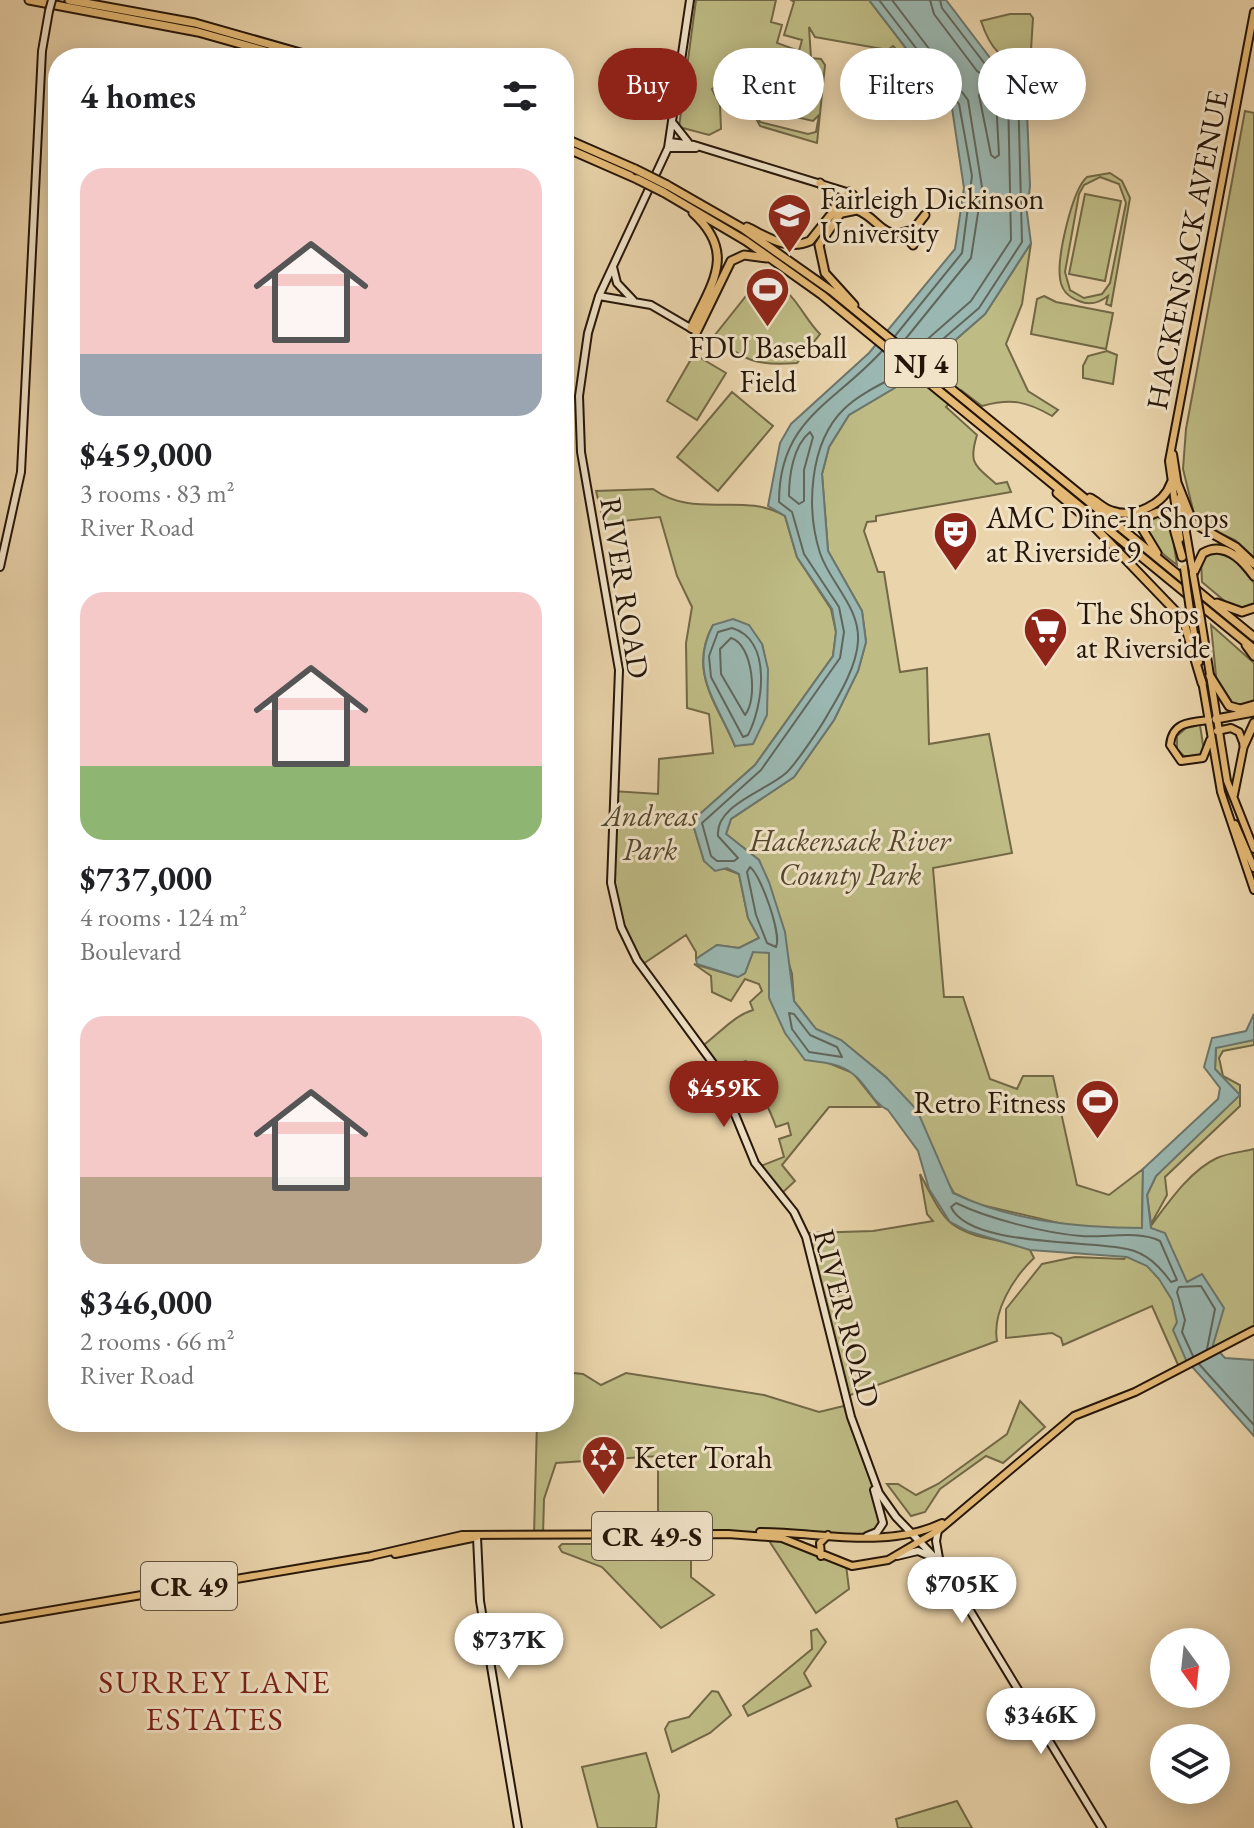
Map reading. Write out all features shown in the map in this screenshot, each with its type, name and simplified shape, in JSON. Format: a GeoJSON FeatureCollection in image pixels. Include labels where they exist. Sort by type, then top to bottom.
{"type":"FeatureCollection","features":[{"type":"Feature","properties":{"kind":"highway"},"geometry":{"type":"LineString","coordinates":[[29,0],[198,32],[255,48]]}},
{"type":"Feature","properties":{"kind":"highway"},"geometry":{"type":"LineString","coordinates":[[69,0],[195,23],[283,48]]}},
{"type":"Feature","properties":{"kind":"highway","name":"NJ 4"},"geometry":{"type":"LineString","coordinates":[[574,142],[635,169],[772,258],[869,327],[969,403],[1254,637]]}},
{"type":"Feature","properties":{"kind":"highway","name":"NJ 4"},"geometry":{"type":"LineString","coordinates":[[574,151],[716,212],[794,263],[959,407],[1254,649]]}},
{"type":"Feature","properties":{"kind":"highway"},"geometry":{"type":"LineString","coordinates":[[820,183],[835,199],[837,212],[819,245],[821,265],[869,327]]}},
{"type":"Feature","properties":{"kind":"highway"},"geometry":{"type":"LineString","coordinates":[[716,212],[791,246],[810,241],[851,194]]}},
{"type":"Feature","properties":{"kind":"highway"},"geometry":{"type":"LineString","coordinates":[[683,203],[705,224],[718,253],[715,278],[694,330]]}},
{"type":"Feature","properties":{"kind":"highway"},"geometry":{"type":"LineString","coordinates":[[837,212],[857,210],[880,230],[904,233],[914,229],[925,215]]}},
{"type":"Feature","properties":{"kind":"highway"},"geometry":{"type":"LineString","coordinates":[[904,233],[913,245]]}},
{"type":"Feature","properties":{"kind":"highway"},"geometry":{"type":"LineString","coordinates":[[694,330],[731,261],[744,255],[772,258]]}},
{"type":"Feature","properties":{"kind":"highway"},"geometry":{"type":"LineString","coordinates":[[1073,488],[1109,510],[1128,513],[1159,500],[1174,484],[1193,523],[1236,547],[1254,564]]}},
{"type":"Feature","properties":{"kind":"highway"},"geometry":{"type":"LineString","coordinates":[[1052,485],[1183,619],[1202,683]]}},
{"type":"Feature","properties":{"kind":"highway"},"geometry":{"type":"LineString","coordinates":[[1165,564],[1143,530],[1145,520],[1151,514],[1161,512],[1171,518],[1182,557]]}},
{"type":"Feature","properties":{"kind":"highway"},"geometry":{"type":"LineString","coordinates":[[1193,574],[1203,553],[1215,548],[1235,555],[1254,576]]}},
{"type":"Feature","properties":{"kind":"highway"},"geometry":{"type":"LineString","coordinates":[[1208,599],[1237,611],[1254,608]]}},
{"type":"Feature","properties":{"kind":"highway"},"geometry":{"type":"LineString","coordinates":[[1240,637],[1254,656]]}},
{"type":"Feature","properties":{"kind":"highway"},"geometry":{"type":"LineString","coordinates":[[1210,676],[1229,706],[1240,709],[1254,705]]}},
{"type":"Feature","properties":{"kind":"highway"},"geometry":{"type":"LineString","coordinates":[[1212,719],[1254,712]]}},
{"type":"Feature","properties":{"kind":"highway"},"geometry":{"type":"LineString","coordinates":[[1244,745],[1254,723]]}},
{"type":"Feature","properties":{"kind":"main road"},"geometry":{"type":"LineString","coordinates":[[0,567],[21,472],[42,51],[52,0]]}},
{"type":"Feature","properties":{"kind":"main road","name":"RIVER ROAD"},"geometry":{"type":"LineString","coordinates":[[690,0],[669,145],[599,296],[582,368],[578,427],[618,657],[610,860],[613,899],[623,932],[637,960],[715,1066],[755,1163],[800,1224],[810,1248],[851,1417],[871,1479],[888,1507],[940,1562],[1102,1828]]}},
{"type":"Feature","properties":{"kind":"main road","name":"HACKENSACK AVENUE"},"geometry":{"type":"LineString","coordinates":[[1254,12],[1172,450],[1182,557],[1202,683],[1218,730],[1233,800],[1254,849]]}},
{"type":"Feature","properties":{"kind":"main road"},"geometry":{"type":"LineString","coordinates":[[672,122],[691,145]]}},
{"type":"Feature","properties":{"kind":"main road"},"geometry":{"type":"LineString","coordinates":[[669,145],[704,148],[851,194]]}},
{"type":"Feature","properties":{"kind":"main road"},"geometry":{"type":"LineString","coordinates":[[669,145],[704,148]]}},
{"type":"Feature","properties":{"kind":"main road"},"geometry":{"type":"LineString","coordinates":[[613,266],[617,283],[633,300]]}},
{"type":"Feature","properties":{"kind":"main road"},"geometry":{"type":"LineString","coordinates":[[599,296],[651,305],[694,330]]}},
{"type":"Feature","properties":{"kind":"main road","name":"HACKENSACK AVENUE"},"geometry":{"type":"LineString","coordinates":[[1174,484],[1210,676],[1211,738],[1226,807],[1254,890]]}},
{"type":"Feature","properties":{"kind":"main road"},"geometry":{"type":"LineString","coordinates":[[1212,719],[1180,725],[1173,731],[1170,745],[1177,758],[1195,762],[1203,758],[1218,730],[1235,729],[1244,745],[1233,800]]}},
{"type":"Feature","properties":{"kind":"main road"},"geometry":{"type":"LineString","coordinates":[[1226,807],[1254,868]]}},
{"type":"Feature","properties":{"kind":"main road"},"geometry":{"type":"LineString","coordinates":[[897,1556],[939,1530],[1074,1416],[1135,1392],[1254,1330]]}},
{"type":"Feature","properties":{"kind":"main road"},"geometry":{"type":"LineString","coordinates":[[854,1537],[873,1535],[883,1523],[871,1479]]}},
{"type":"Feature","properties":{"kind":"main road"},"geometry":{"type":"LineString","coordinates":[[940,1562],[918,1551],[863,1566],[844,1564],[821,1556],[820,1543],[832,1534],[854,1537],[914,1534],[949,1520]]}},
{"type":"Feature","properties":{"kind":"main road"},"geometry":{"type":"LineString","coordinates":[[939,1530],[936,1546],[940,1562]]}},
{"type":"Feature","properties":{"kind":"main road","name":"CR 49-S"},"geometry":{"type":"LineString","coordinates":[[728,1534],[782,1538],[821,1556]]}},
{"type":"Feature","properties":{"kind":"main road","name":"CR 49-S"},"geometry":{"type":"LineString","coordinates":[[558,1536],[832,1534]]}},
{"type":"Feature","properties":{"kind":"main road","name":"CR 49"},"geometry":{"type":"LineString","coordinates":[[0,1619],[463,1542],[477,1537],[558,1536]]}},
{"type":"Feature","properties":{"kind":"main road"},"geometry":{"type":"LineString","coordinates":[[477,1537],[480,1601],[518,1828]]}},
{"type":"Feature","properties":{"kind":"green space"},"geometry":{"type":"Polygon","coordinates":[[[696,0],[776,0],[771,22],[782,25],[777,43],[791,48],[713,48],[713,120],[721,120],[721,129],[709,135],[679,127],[680,120],[697,120],[697,48],[690,48],[696,0]]]}},
{"type":"Feature","properties":{"kind":"green space"},"geometry":{"type":"Polygon","coordinates":[[[791,0],[869,0],[905,47],[877,48],[815,37],[809,27],[810,48],[800,48],[802,40],[784,35],[794,2],[791,0]]]}},
{"type":"Feature","properties":{"kind":"green space"},"geometry":{"type":"Polygon","coordinates":[[[1010,14],[1030,14],[1033,18],[1031,48],[995,48],[981,21],[1010,14]]]}},
{"type":"Feature","properties":{"kind":"green space"},"geometry":{"type":"Polygon","coordinates":[[[1245,111],[1254,113],[1254,557],[1235,540],[1196,522],[1183,469],[1186,429],[1245,111]]]}},
{"type":"Feature","properties":{"kind":"green space"},"geometry":{"type":"Polygon","coordinates":[[[757,120],[808,134],[816,132],[819,120],[817,143],[760,126],[757,120]]]}},
{"type":"Feature","properties":{"kind":"green space"},"geometry":{"type":"Polygon","coordinates":[[[1110,173],[1122,181],[1130,198],[1111,306],[1106,304],[1108,296],[1098,302],[1083,303],[1066,292],[1061,282],[1061,255],[1067,224],[1076,195],[1087,177],[1110,173]],[[1100,177],[1084,185],[1079,194],[1065,272],[1070,290],[1084,298],[1102,294],[1110,283],[1126,203],[1119,184],[1100,177]]]}},
{"type":"Feature","properties":{"kind":"green space"},"geometry":{"type":"Polygon","coordinates":[[[1085,194],[1121,201],[1105,281],[1069,274],[1085,194]]]}},
{"type":"Feature","properties":{"kind":"green space","name":"Hackensack River County Park"},"geometry":{"type":"Polygon","coordinates":[[[1031,243],[1022,304],[1006,344],[1028,391],[1058,410],[1052,416],[1018,402],[982,406],[961,390],[946,407],[977,435],[973,452],[978,468],[996,484],[1007,482],[1011,492],[876,516],[876,521],[867,522],[864,531],[878,572],[884,572],[900,672],[927,668],[929,744],[989,734],[1012,853],[933,868],[944,997],[963,997],[990,1079],[1017,1089],[1023,1076],[1053,1076],[1077,1185],[1109,1195],[1143,1169],[1142,1228],[1080,1228],[977,1204],[954,1193],[887,1078],[841,1040],[816,1029],[794,1001],[792,974],[759,860],[726,834],[731,819],[794,777],[834,720],[858,671],[866,642],[862,611],[828,551],[822,474],[829,447],[849,415],[913,377],[985,314],[1031,243]]]}},
{"type":"Feature","properties":{"kind":"green space","name":"FDU Baseball Field"},"geometry":{"type":"Polygon","coordinates":[[[773,284],[793,299],[820,334],[797,363],[762,363],[743,357],[715,335],[754,286],[773,284]]]}},
{"type":"Feature","properties":{"kind":"green space"},"geometry":{"type":"Polygon","coordinates":[[[1044,296],[1056,302],[1113,313],[1106,349],[1031,334],[1037,299],[1044,296]]]}},
{"type":"Feature","properties":{"kind":"green space"},"geometry":{"type":"Polygon","coordinates":[[[1107,351],[1117,355],[1113,384],[1083,378],[1083,366],[1088,356],[1107,351]]]}},
{"type":"Feature","properties":{"kind":"green space"},"geometry":{"type":"Polygon","coordinates":[[[694,354],[726,373],[697,420],[667,401],[694,354]]]}},
{"type":"Feature","properties":{"kind":"green space"},"geometry":{"type":"Polygon","coordinates":[[[732,392],[773,426],[718,491],[677,457],[732,392]]]}},
{"type":"Feature","properties":{"kind":"green space","name":"Andreas Park"},"geometry":{"type":"Polygon","coordinates":[[[653,489],[686,503],[753,506],[785,516],[797,557],[831,609],[836,632],[833,656],[755,765],[692,821],[704,861],[739,874],[748,918],[759,938],[739,948],[717,945],[696,959],[696,952],[686,935],[640,966],[621,922],[614,880],[613,791],[658,794],[659,759],[713,753],[709,714],[687,708],[686,643],[692,607],[677,576],[660,517],[604,523],[596,491],[653,489]],[[713,625],[706,642],[704,672],[713,701],[735,746],[764,699],[767,677],[762,644],[713,625]]]}},
{"type":"Feature","properties":{"kind":"green space"},"geometry":{"type":"Polygon","coordinates":[[[1159,516],[1171,526],[1177,565],[1151,541],[1150,521],[1159,516]]]}},
{"type":"Feature","properties":{"kind":"green space"},"geometry":{"type":"Polygon","coordinates":[[[1215,552],[1234,559],[1254,583],[1254,603],[1246,609],[1233,608],[1202,582],[1201,560],[1215,552]]]}},
{"type":"Feature","properties":{"kind":"green space"},"geometry":{"type":"Polygon","coordinates":[[[1211,625],[1254,663],[1254,701],[1243,705],[1231,703],[1217,686],[1211,625]]]}},
{"type":"Feature","properties":{"kind":"green space"},"geometry":{"type":"Polygon","coordinates":[[[1200,725],[1204,751],[1199,756],[1184,756],[1177,749],[1177,736],[1186,728],[1200,725]]]}},
{"type":"Feature","properties":{"kind":"green space"},"geometry":{"type":"Polygon","coordinates":[[[761,950],[769,953],[770,986],[828,1063],[853,1073],[880,1107],[829,1107],[782,1165],[795,1181],[780,1195],[758,1167],[784,1157],[779,1139],[791,1135],[788,1123],[776,1127],[746,1061],[717,1070],[701,1047],[732,1021],[753,1010],[750,1002],[762,991],[759,984],[745,979],[731,1001],[712,992],[711,976],[694,964],[738,977],[745,973],[753,952],[761,950]]]}},
{"type":"Feature","properties":{"kind":"green space"},"geometry":{"type":"Polygon","coordinates":[[[1254,1040],[1254,1045],[1223,1051],[1219,1058],[1223,1076],[1240,1085],[1240,1106],[1165,1177],[1167,1195],[1151,1224],[1147,1195],[1156,1176],[1239,1095],[1215,1069],[1216,1047],[1254,1040]]]}},
{"type":"Feature","properties":{"kind":"green space"},"geometry":{"type":"Polygon","coordinates":[[[1254,1149],[1254,1327],[1179,1367],[1152,1306],[1063,1345],[1061,1338],[1052,1333],[1006,1338],[1006,1309],[1042,1264],[1075,1257],[1124,1259],[1179,1190],[1204,1166],[1221,1156],[1254,1149]]]}},
{"type":"Feature","properties":{"kind":"green space"},"geometry":{"type":"Polygon","coordinates":[[[920,1174],[946,1218],[959,1229],[1030,1250],[1034,1258],[1019,1275],[1001,1307],[997,1341],[845,1397],[809,1233],[873,1231],[933,1221],[927,1214],[920,1174]]]}},
{"type":"Feature","properties":{"kind":"green space"},"geometry":{"type":"Polygon","coordinates":[[[574,1373],[583,1374],[601,1385],[626,1373],[764,1395],[819,1412],[848,1405],[883,1517],[873,1535],[760,1532],[658,1536],[658,1456],[556,1463],[544,1499],[543,1535],[534,1535],[537,1432],[574,1432],[574,1373]]]}},
{"type":"Feature","properties":{"kind":"green space"},"geometry":{"type":"Polygon","coordinates":[[[1020,1401],[1045,1427],[1003,1463],[986,1456],[940,1489],[925,1512],[911,1516],[887,1484],[898,1484],[916,1495],[938,1484],[1007,1434],[1020,1401]]]}},
{"type":"Feature","properties":{"kind":"green space"},"geometry":{"type":"Polygon","coordinates":[[[766,1536],[782,1538],[846,1565],[849,1589],[816,1613],[766,1536]]]}},
{"type":"Feature","properties":{"kind":"green space"},"geometry":{"type":"Polygon","coordinates":[[[562,1544],[691,1544],[691,1577],[714,1595],[661,1628],[602,1567],[562,1552],[559,1547],[562,1544]]]}},
{"type":"Feature","properties":{"kind":"green space"},"geometry":{"type":"Polygon","coordinates":[[[817,1629],[826,1642],[804,1673],[811,1686],[748,1716],[743,1706],[812,1649],[811,1631],[817,1629]]]}},
{"type":"Feature","properties":{"kind":"green space"},"geometry":{"type":"Polygon","coordinates":[[[712,1691],[718,1692],[731,1715],[710,1733],[672,1752],[665,1729],[669,1722],[689,1717],[712,1691]]]}},
{"type":"Feature","properties":{"kind":"green space"},"geometry":{"type":"Polygon","coordinates":[[[646,1753],[659,1795],[656,1828],[598,1828],[582,1767],[646,1753]]]}},
{"type":"Feature","properties":{"kind":"green space"},"geometry":{"type":"Polygon","coordinates":[[[957,1801],[972,1828],[898,1828],[896,1819],[957,1801]]]}},
{"type":"Feature","properties":{"kind":"water"},"geometry":{"type":"Polygon","coordinates":[[[869,0],[946,0],[983,48],[978,48],[978,120],[1027,120],[1030,186],[1027,213],[1031,243],[985,314],[913,377],[849,415],[829,447],[822,474],[828,551],[862,611],[866,642],[858,671],[834,720],[794,777],[731,819],[726,834],[759,860],[769,882],[785,932],[794,1001],[816,1029],[841,1040],[887,1078],[917,1110],[953,1193],[975,1203],[1046,1221],[1142,1228],[1143,1169],[1218,1099],[1220,1088],[1204,1067],[1212,1038],[1246,1031],[1254,1014],[1254,1040],[1216,1048],[1215,1069],[1240,1095],[1156,1176],[1147,1195],[1151,1228],[1165,1233],[1187,1282],[1202,1274],[1224,1308],[1213,1345],[1225,1358],[1254,1360],[1254,1436],[1186,1360],[1173,1330],[1177,1322],[1172,1300],[1147,1266],[1127,1257],[1030,1250],[967,1231],[950,1222],[929,1189],[918,1151],[888,1110],[848,1070],[805,1060],[785,1033],[769,998],[769,953],[753,952],[745,973],[738,977],[697,964],[696,959],[717,945],[739,948],[759,938],[748,918],[739,874],[727,868],[715,871],[704,861],[692,821],[755,765],[833,656],[836,632],[832,609],[797,557],[785,516],[768,506],[780,443],[791,424],[869,353],[955,249],[964,188],[954,120],[962,120],[962,48],[906,48],[869,0]]]}},
{"type":"Feature","properties":{"kind":"water"},"geometry":{"type":"Polygon","coordinates":[[[733,619],[749,625],[762,644],[768,669],[767,715],[753,744],[735,746],[708,687],[703,658],[713,625],[733,619]]]}},
{"type":"Feature","properties":{"kind":"place","name":"Fairleigh Dickinson University"},"geometry":{"type":"Point","coordinates":[789,254]}},
{"type":"Feature","properties":{"kind":"place","name":"FDU Baseball Field"},"geometry":{"type":"Point","coordinates":[768,328]}},
{"type":"Feature","properties":{"kind":"place","name":"AMC Dine-In Shops at Riverside 9"},"geometry":{"type":"Point","coordinates":[955,573]}},
{"type":"Feature","properties":{"kind":"place","name":"The Shops at Riverside"},"geometry":{"type":"Point","coordinates":[1045,669]}},
{"type":"Feature","properties":{"kind":"place","name":"Retro Fitness"},"geometry":{"type":"Point","coordinates":[1097,1141]}},
{"type":"Feature","properties":{"kind":"place","name":"Keter Torah"},"geometry":{"type":"Point","coordinates":[603,1496]}},
{"type":"Feature","properties":{"kind":"district","name":"SURREY LANE ESTATES"},"geometry":{"type":"Point","coordinates":[215,1700]}}]}
